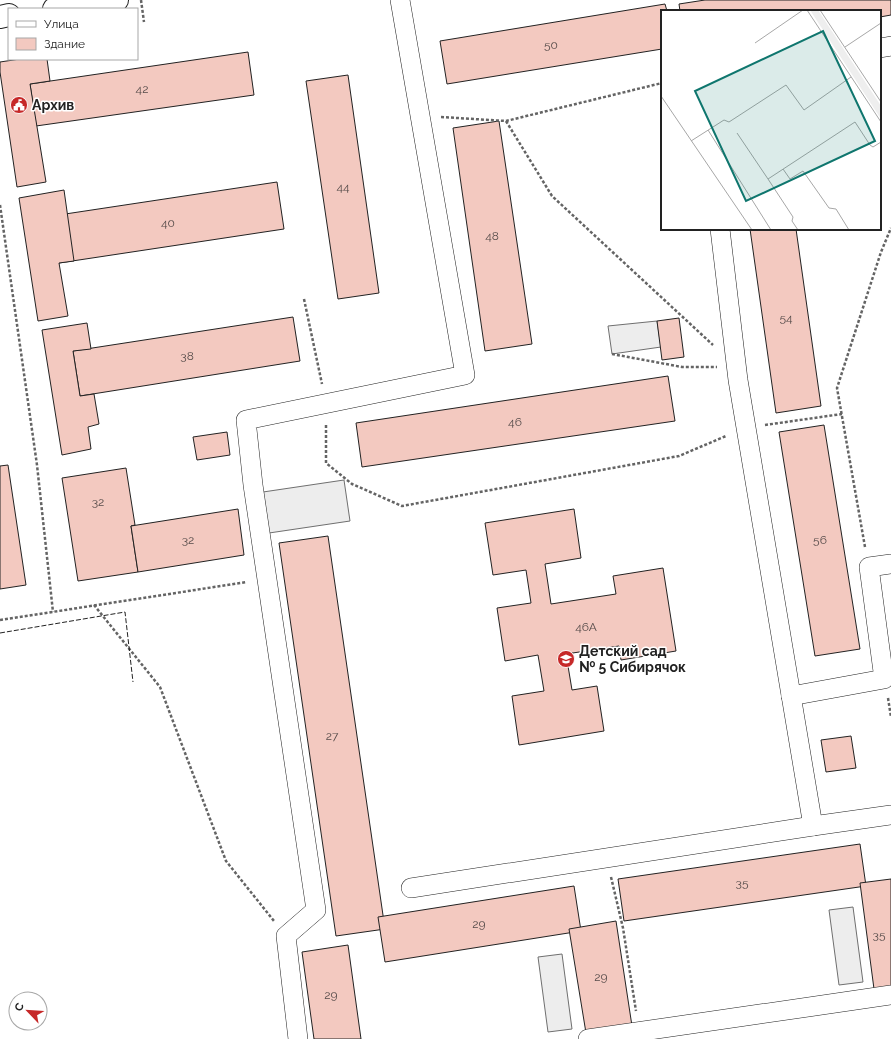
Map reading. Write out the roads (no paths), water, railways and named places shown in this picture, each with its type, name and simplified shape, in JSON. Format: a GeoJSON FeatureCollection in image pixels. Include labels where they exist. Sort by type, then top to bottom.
{"type":"FeatureCollection","features":[{"type":"Feature","properties":{"kind":"main road"},"geometry":{"type":"LineString","coordinates":[[61,8],[116,0]]}},
{"type":"Feature","properties":{"kind":"street"},"geometry":{"type":"LineString","coordinates":[[298,1039],[286,936],[316,910],[253,485],[246,420],[465,375],[400,0]]}},
{"type":"Feature","properties":{"kind":"street"},"geometry":{"type":"LineString","coordinates":[[881,48],[891,46]]}},
{"type":"Feature","properties":{"kind":"street"},"geometry":{"type":"LineString","coordinates":[[720,230],[746,427],[814,826]]}},
{"type":"Feature","properties":{"kind":"street"},"geometry":{"type":"LineString","coordinates":[[791,696],[884,679],[869,567],[891,564]]}},
{"type":"Feature","properties":{"kind":"street"},"geometry":{"type":"LineString","coordinates":[[411,888],[891,815]]}},
{"type":"Feature","properties":{"kind":"street"},"geometry":{"type":"LineString","coordinates":[[588,1039],[891,995]]}},
{"type":"Feature","properties":{"kind":"place","name":"Архив"},"geometry":{"type":"Point","coordinates":[19,105]}},
{"type":"Feature","properties":{"kind":"place","name":"Детский сад № 5 Сибирячок"},"geometry":{"type":"Point","coordinates":[566,659]}}]}
